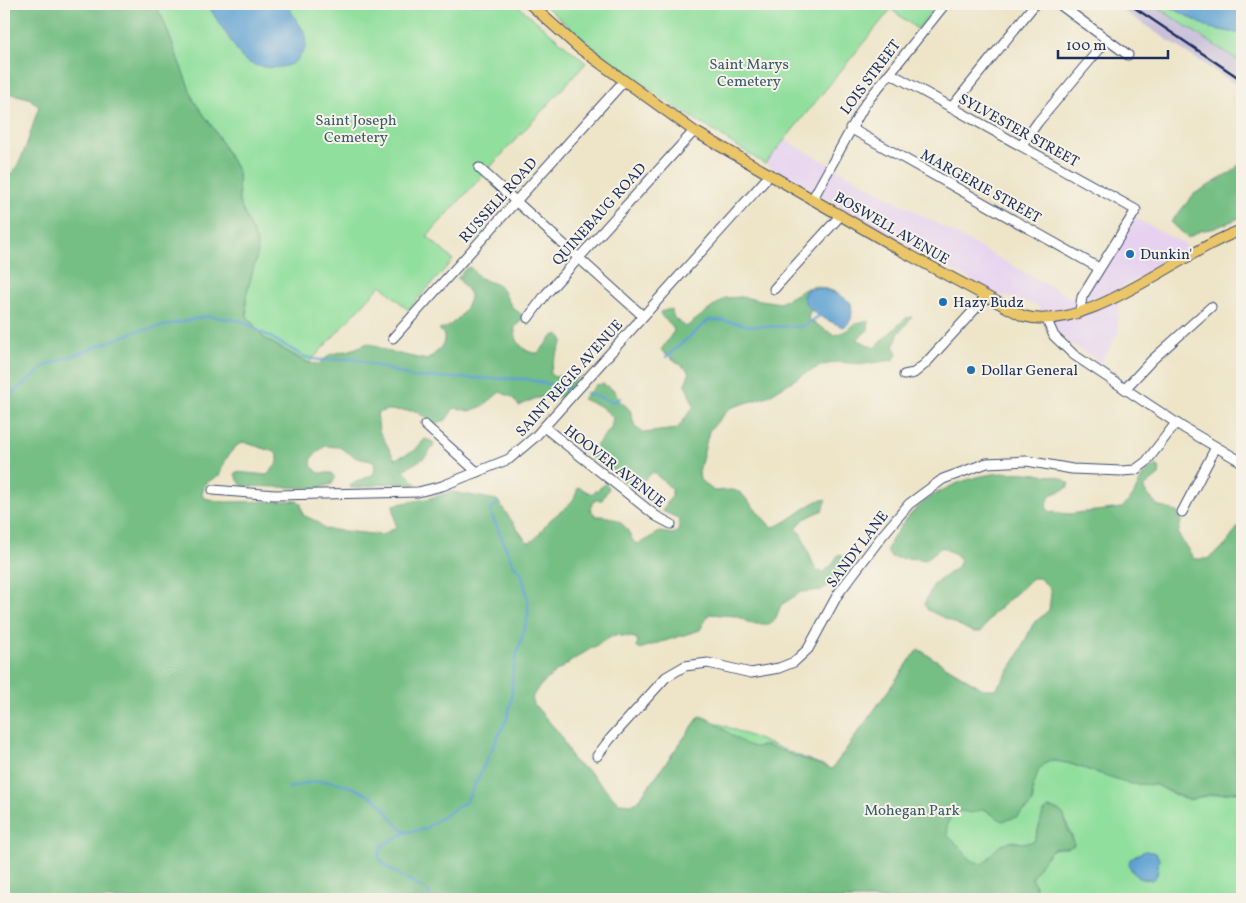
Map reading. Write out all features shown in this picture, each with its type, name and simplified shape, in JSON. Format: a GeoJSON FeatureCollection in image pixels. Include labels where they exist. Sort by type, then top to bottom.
{"type":"FeatureCollection","features":[{"type":"Feature","properties":{"kind":"main road","name":"BOSWELL AVENUE"},"geometry":{"type":"LineString","coordinates":[[530,4],[579,48],[694,131],[769,176],[1022,316],[1046,318],[1080,310],[1137,287],[1215,241],[1242,230]]}},
{"type":"Feature","properties":{"kind":"street","name":"LOIS STREET"},"geometry":{"type":"LineString","coordinates":[[812,200],[850,128],[865,104],[945,4]]}},
{"type":"Feature","properties":{"kind":"street"},"geometry":{"type":"LineString","coordinates":[[951,108],[1035,4]]}},
{"type":"Feature","properties":{"kind":"street"},"geometry":{"type":"LineString","coordinates":[[1059,4],[1128,55]]}},
{"type":"Feature","properties":{"kind":"street"},"geometry":{"type":"LineString","coordinates":[[1021,146],[1038,122],[1107,40]]}},
{"type":"Feature","properties":{"kind":"street","name":"SYLVESTER STREET"},"geometry":{"type":"LineString","coordinates":[[890,73],[1136,210],[1099,268]]}},
{"type":"Feature","properties":{"kind":"street","name":"RUSSELL ROAD"},"geometry":{"type":"LineString","coordinates":[[393,338],[624,81]]}},
{"type":"Feature","properties":{"kind":"street","name":"MARGERIE STREET"},"geometry":{"type":"LineString","coordinates":[[850,128],[1099,268]]}},
{"type":"Feature","properties":{"kind":"street","name":"QUINEBAUG ROAD"},"geometry":{"type":"LineString","coordinates":[[528,318],[546,294],[694,131]]}},
{"type":"Feature","properties":{"kind":"street"},"geometry":{"type":"LineString","coordinates":[[480,168],[643,316]]}},
{"type":"Feature","properties":{"kind":"street","name":"SAINT REGIS AVENUE"},"geometry":{"type":"LineString","coordinates":[[213,490],[275,495],[402,494],[430,490],[515,456],[544,427],[769,176]]}},
{"type":"Feature","properties":{"kind":"street"},"geometry":{"type":"LineString","coordinates":[[774,288],[841,215]]}},
{"type":"Feature","properties":{"kind":"street"},"geometry":{"type":"LineString","coordinates":[[1080,310],[1080,300],[1099,268]]}},
{"type":"Feature","properties":{"kind":"street"},"geometry":{"type":"LineString","coordinates":[[904,374],[914,373],[925,364],[986,297]]}},
{"type":"Feature","properties":{"kind":"street"},"geometry":{"type":"LineString","coordinates":[[1125,389],[1152,360],[1210,307]]}},
{"type":"Feature","properties":{"kind":"street"},"geometry":{"type":"LineString","coordinates":[[1046,318],[1051,332],[1064,347],[1176,423],[1242,462]]}},
{"type":"Feature","properties":{"kind":"street","name":"SANDY LANE"},"geometry":{"type":"LineString","coordinates":[[598,756],[610,739],[666,677],[684,666],[708,663],[751,673],[780,668],[794,662],[808,649],[838,594],[882,536],[909,504],[943,479],[987,463],[1026,461],[1072,469],[1135,470],[1146,462],[1176,423]]}},
{"type":"Feature","properties":{"kind":"street"},"geometry":{"type":"LineString","coordinates":[[426,426],[477,472]]}},
{"type":"Feature","properties":{"kind":"street","name":"HOOVER AVENUE"},"geometry":{"type":"LineString","coordinates":[[544,427],[656,516],[671,524]]}},
{"type":"Feature","properties":{"kind":"street"},"geometry":{"type":"LineString","coordinates":[[1182,512],[1216,448]]}},
{"type":"Feature","properties":{"kind":"shaded area"},"geometry":{"type":"Polygon","coordinates":[[[1113,4],[1152,4],[1242,63],[1242,89],[1113,4]]]}},
{"type":"Feature","properties":{"kind":"shaded area"},"geometry":{"type":"Polygon","coordinates":[[[785,140],[1071,298],[1134,217],[1188,246],[1119,290],[1118,333],[1101,362],[1067,341],[1037,305],[996,294],[765,164],[785,140]]]}},
{"type":"Feature","properties":{"kind":"green space"},"geometry":{"type":"Polygon","coordinates":[[[4,4],[154,4],[162,17],[194,101],[214,129],[238,172],[239,202],[256,240],[258,252],[246,296],[247,316],[264,338],[309,363],[319,364],[331,354],[351,350],[368,343],[390,352],[427,360],[443,343],[444,335],[439,329],[455,321],[467,305],[470,294],[458,278],[465,269],[470,267],[480,278],[500,286],[512,307],[522,315],[522,320],[515,327],[515,332],[520,345],[524,349],[538,353],[553,336],[559,334],[563,341],[553,362],[550,374],[555,377],[575,372],[580,375],[561,397],[536,398],[519,406],[512,397],[500,392],[483,406],[470,411],[454,408],[446,420],[434,424],[416,411],[387,410],[377,413],[379,431],[395,459],[414,451],[425,439],[433,442],[434,446],[424,458],[403,470],[416,483],[414,485],[393,483],[351,488],[350,485],[374,474],[375,464],[371,461],[357,458],[339,447],[325,446],[312,457],[311,466],[319,473],[332,473],[335,478],[332,484],[318,488],[242,486],[235,475],[236,472],[267,475],[278,463],[278,457],[275,452],[243,442],[230,453],[219,476],[206,485],[202,495],[204,498],[224,502],[297,501],[301,504],[303,515],[318,522],[324,529],[382,535],[396,527],[393,505],[452,492],[497,500],[526,541],[530,542],[548,522],[574,499],[578,487],[592,494],[605,484],[609,488],[602,500],[595,500],[590,509],[596,516],[612,518],[620,522],[634,542],[638,544],[660,532],[673,534],[678,531],[680,519],[662,511],[672,496],[672,489],[653,472],[636,487],[631,487],[591,457],[590,453],[611,428],[613,417],[600,406],[582,399],[596,385],[603,384],[615,391],[618,399],[630,410],[635,427],[643,433],[677,429],[694,406],[685,384],[690,372],[661,350],[674,331],[660,312],[671,309],[674,318],[686,327],[725,298],[741,297],[780,303],[807,288],[817,286],[839,295],[811,309],[808,317],[809,320],[834,335],[863,321],[869,321],[868,330],[857,339],[874,348],[906,318],[912,317],[898,334],[894,347],[897,354],[893,360],[864,364],[837,362],[823,365],[805,373],[768,396],[730,408],[709,431],[699,472],[700,480],[714,491],[733,490],[741,493],[771,527],[785,522],[815,502],[826,500],[823,510],[804,519],[796,528],[801,534],[816,571],[823,572],[831,566],[839,554],[844,557],[846,565],[837,578],[822,590],[801,592],[781,605],[775,620],[769,624],[752,624],[736,616],[709,614],[700,630],[639,649],[636,647],[638,642],[636,638],[615,635],[552,675],[534,694],[532,702],[559,733],[574,762],[588,771],[619,803],[633,804],[638,801],[700,716],[707,718],[751,746],[767,746],[832,769],[918,649],[983,689],[996,689],[1017,658],[1033,624],[1049,610],[1051,593],[1049,587],[1039,578],[1033,578],[993,614],[981,632],[973,632],[928,610],[924,604],[934,584],[958,567],[960,560],[956,555],[942,547],[925,560],[891,557],[887,550],[898,529],[913,512],[930,498],[949,487],[970,479],[992,474],[1037,474],[1063,479],[1069,484],[1067,488],[1050,495],[1046,507],[1050,512],[1069,514],[1122,508],[1133,496],[1143,475],[1156,465],[1160,468],[1159,475],[1145,486],[1144,490],[1157,505],[1177,512],[1181,521],[1178,534],[1194,559],[1207,559],[1225,546],[1242,521],[1242,791],[1188,800],[1156,785],[1131,784],[1071,764],[1050,760],[1039,769],[1033,788],[1032,804],[1017,817],[1002,821],[984,809],[972,813],[960,811],[953,813],[947,824],[948,836],[970,860],[982,864],[1007,842],[1027,843],[1035,840],[1043,813],[1048,808],[1061,813],[1074,845],[1052,850],[1032,878],[1040,899],[4,899],[4,179],[11,174],[21,158],[39,107],[29,98],[4,92],[4,4]]]}},
{"type":"Feature","properties":{"kind":"green space","name":"Saint Joseph Cemetery"},"geometry":{"type":"Polygon","coordinates":[[[154,4],[516,4],[586,63],[427,236],[453,260],[408,310],[381,285],[309,363],[264,338],[248,319],[245,299],[258,252],[256,240],[239,202],[238,172],[214,129],[194,101],[162,17],[154,4]]]}},
{"type":"Feature","properties":{"kind":"green space","name":"Saint Marys Cemetery"},"geometry":{"type":"Polygon","coordinates":[[[543,4],[938,4],[917,29],[891,9],[765,164],[666,101],[596,50],[543,4]]]}},
{"type":"Feature","properties":{"kind":"green space"},"geometry":{"type":"Polygon","coordinates":[[[1152,4],[1164,4],[1210,28],[1242,34],[1242,63],[1152,4]]]}},
{"type":"Feature","properties":{"kind":"green space"},"geometry":{"type":"Polygon","coordinates":[[[1242,161],[1242,217],[1215,228],[1200,231],[1188,238],[1171,222],[1194,194],[1232,172],[1242,161]]]}},
{"type":"Feature","properties":{"kind":"green space","name":"Mohegan Park"},"geometry":{"type":"Polygon","coordinates":[[[918,649],[983,689],[1002,820],[1016,816],[1029,806],[1032,802],[1035,777],[1042,765],[1049,760],[1061,761],[1095,772],[1156,785],[1183,799],[1242,791],[1242,899],[585,899],[638,801],[700,716],[832,769],[918,649]],[[1051,808],[1040,824],[1035,840],[1029,844],[1012,841],[1048,852],[1073,839],[1063,814],[1051,808]],[[1146,851],[1135,855],[1129,864],[1132,872],[1137,877],[1144,880],[1152,880],[1157,875],[1159,859],[1156,853],[1146,851]]]}},
{"type":"Feature","properties":{"kind":"water"},"geometry":{"type":"Polygon","coordinates":[[[207,4],[286,4],[305,33],[306,47],[297,60],[281,67],[274,68],[252,64],[242,58],[207,4]]]}},
{"type":"Feature","properties":{"kind":"water"},"geometry":{"type":"Polygon","coordinates":[[[1164,4],[1242,4],[1242,34],[1210,28],[1164,4]]]}},
{"type":"Feature","properties":{"kind":"water"},"geometry":{"type":"Polygon","coordinates":[[[822,288],[840,295],[851,303],[852,317],[847,325],[843,327],[819,316],[805,302],[803,296],[807,289],[822,288]]]}},
{"type":"Feature","properties":{"kind":"water"},"geometry":{"type":"Polygon","coordinates":[[[1145,851],[1156,853],[1159,859],[1157,875],[1152,880],[1138,878],[1129,866],[1130,859],[1145,851]]]}},
{"type":"Feature","properties":{"kind":"waterway"},"geometry":{"type":"LineString","coordinates":[[4,400],[46,366],[135,332],[208,316],[242,321],[305,357],[319,360],[356,359],[412,377],[526,379],[569,389]]}},
{"type":"Feature","properties":{"kind":"waterway"},"geometry":{"type":"LineString","coordinates":[[666,357],[709,320],[727,321],[751,326],[802,327],[819,316]]}},
{"type":"Feature","properties":{"kind":"waterway"},"geometry":{"type":"LineString","coordinates":[[586,393],[614,402],[620,398]]}},
{"type":"Feature","properties":{"kind":"waterway"},"geometry":{"type":"LineString","coordinates":[[431,899],[428,891],[389,869],[378,857],[383,845],[407,832],[424,829],[467,801],[507,718],[511,702],[513,669],[528,615],[528,600],[521,572],[513,564],[490,511],[498,502]]}},
{"type":"Feature","properties":{"kind":"waterway"},"geometry":{"type":"LineString","coordinates":[[289,788],[317,781],[334,782],[351,787],[379,802],[394,821],[407,832]]}},
{"type":"Feature","properties":{"kind":"railway"},"geometry":{"type":"LineString","coordinates":[[1129,4],[1242,80]]}},
{"type":"Feature","properties":{"kind":"place","name":"Dunkin'"},"geometry":{"type":"Point","coordinates":[1130,254]}},
{"type":"Feature","properties":{"kind":"place","name":"Hazy Budz"},"geometry":{"type":"Point","coordinates":[943,302]}},
{"type":"Feature","properties":{"kind":"place","name":"Dollar General"},"geometry":{"type":"Point","coordinates":[971,370]}}]}
